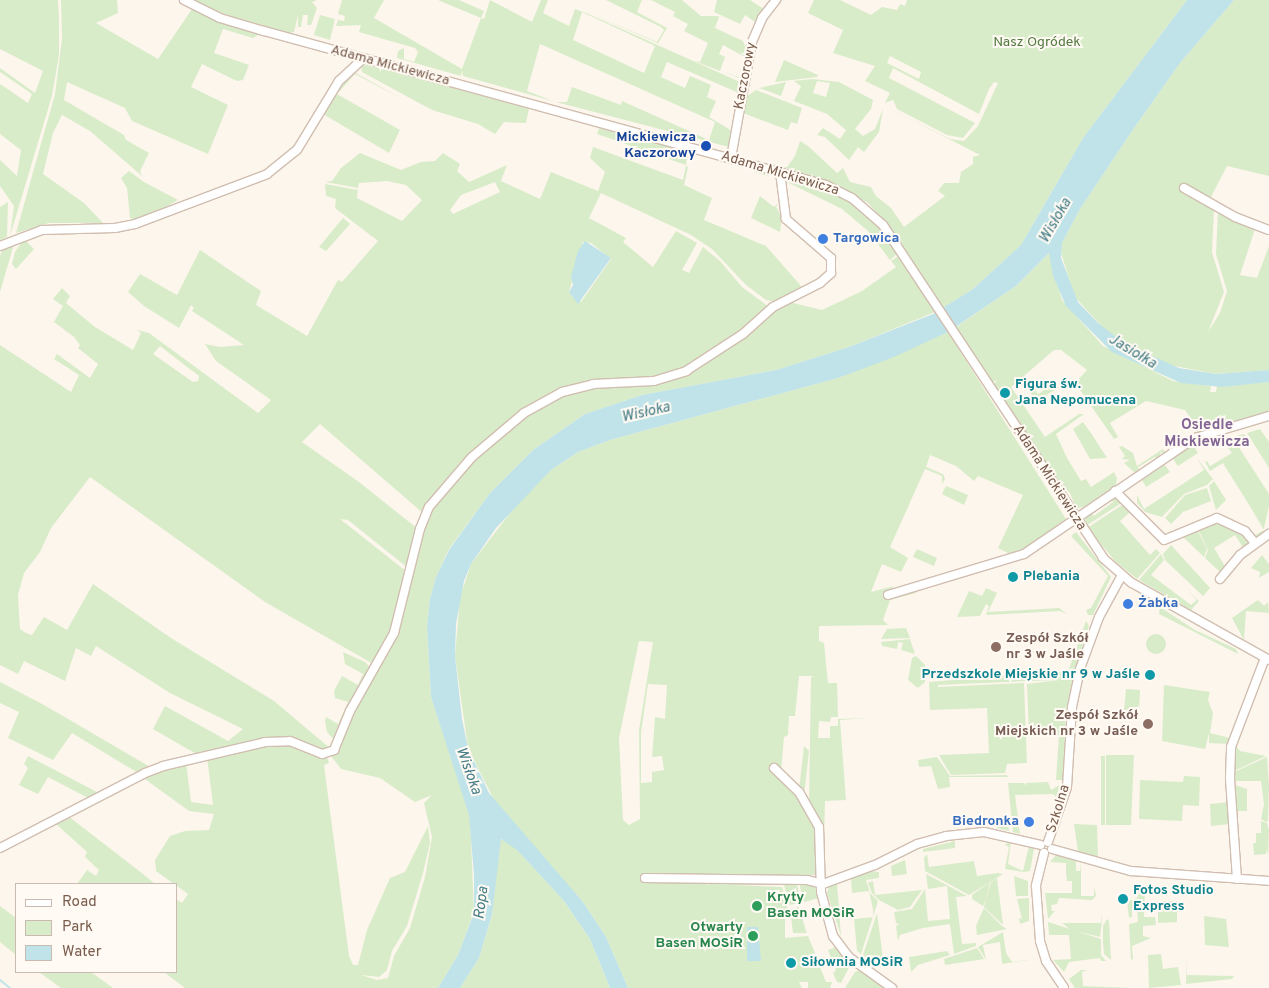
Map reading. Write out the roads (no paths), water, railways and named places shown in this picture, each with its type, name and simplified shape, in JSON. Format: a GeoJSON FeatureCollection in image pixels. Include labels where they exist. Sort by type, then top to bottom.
{"type":"FeatureCollection","features":[{"type":"Feature","properties":{"kind":"street","name":"Adama Mickiewicza"},"geometry":{"type":"LineString","coordinates":[[184,0],[220,18],[363,59],[826,185],[855,200],[882,225],[901,252],[1075,518],[1100,553],[1122,575],[1266,659]]}},
{"type":"Feature","properties":{"kind":"street","name":"Kaczorowy"},"geometry":{"type":"LineString","coordinates":[[731,158],[752,42],[762,18],[776,0]]}},
{"type":"Feature","properties":{"kind":"street"},"geometry":{"type":"LineString","coordinates":[[0,246],[42,230],[116,228],[135,224],[267,174],[288,160],[297,150],[339,81],[363,59]]}},
{"type":"Feature","properties":{"kind":"street"},"geometry":{"type":"LineString","coordinates":[[0,848],[145,773],[163,766],[265,742],[290,742],[322,754],[334,750],[350,712],[394,633],[420,529],[428,507],[472,457],[524,413],[562,392],[593,384],[654,381],[686,371],[743,334],[773,307],[829,276],[833,268],[832,258],[786,219],[780,172]]}},
{"type":"Feature","properties":{"kind":"street"},"geometry":{"type":"LineString","coordinates":[[1184,188],[1235,217],[1269,230]]}},
{"type":"Feature","properties":{"kind":"street"},"geometry":{"type":"LineString","coordinates":[[888,595],[1019,556],[1195,438],[1269,416]]}},
{"type":"Feature","properties":{"kind":"street"},"geometry":{"type":"LineString","coordinates":[[1115,491],[1164,540],[1217,518],[1245,531],[1255,543]]}},
{"type":"Feature","properties":{"kind":"street"},"geometry":{"type":"LineString","coordinates":[[1220,578],[1255,543],[1269,534]]}},
{"type":"Feature","properties":{"kind":"street","name":"Szkolna"},"geometry":{"type":"LineString","coordinates":[[1064,988],[1046,961],[1040,941],[1036,886],[1046,847],[1067,788],[1072,707],[1080,670],[1099,617],[1122,575]]}},
{"type":"Feature","properties":{"kind":"street"},"geometry":{"type":"LineString","coordinates":[[1237,879],[1231,802],[1233,739],[1269,650]]}},
{"type":"Feature","properties":{"kind":"street"},"geometry":{"type":"LineString","coordinates":[[774,768],[799,792],[819,827],[823,884],[821,890],[838,945],[853,960],[892,988]]}},
{"type":"Feature","properties":{"kind":"street"},"geometry":{"type":"LineString","coordinates":[[646,878],[807,880],[823,884],[875,865],[917,844],[946,836],[984,832],[1127,870],[1269,881]]}},
{"type":"Feature","properties":{"kind":"water"},"geometry":{"type":"Polygon","coordinates":[[[1187,0],[1234,0],[1180,63],[1132,131],[1080,209],[1062,243],[1061,258],[1078,302],[1098,323],[1124,343],[1179,368],[1216,374],[1269,370],[1269,382],[1222,387],[1181,383],[1112,352],[1066,306],[1053,276],[1049,253],[1016,286],[948,332],[894,357],[838,378],[610,440],[578,452],[551,470],[496,528],[471,564],[464,581],[456,624],[455,656],[462,719],[468,748],[489,793],[583,902],[606,937],[628,988],[610,988],[590,939],[564,901],[517,850],[501,839],[492,915],[479,958],[460,988],[438,988],[458,955],[474,913],[474,875],[469,815],[431,697],[427,626],[430,599],[436,577],[449,550],[490,493],[533,450],[585,414],[642,395],[776,370],[849,347],[933,314],[973,289],[1021,245],[1083,138],[1187,0]]]}},
{"type":"Feature","properties":{"kind":"water"},"geometry":{"type":"Polygon","coordinates":[[[585,241],[611,258],[578,304],[569,292],[573,285],[571,277],[578,251],[585,241]]]}},
{"type":"Feature","properties":{"kind":"water","name":"Otwarty Basen MOSiR"},"geometry":{"type":"Polygon","coordinates":[[[747,927],[758,927],[761,961],[747,961],[747,927]]]}},
{"type":"Feature","properties":{"kind":"waterway"},"geometry":{"type":"LineString","coordinates":[[0,980],[10,988]]}},
{"type":"Feature","properties":{"kind":"place","name":"Mickiewicza Kaczorowy"},"geometry":{"type":"Point","coordinates":[706,146]}},
{"type":"Feature","properties":{"kind":"place","name":"Targowica"},"geometry":{"type":"Point","coordinates":[823,239]}},
{"type":"Feature","properties":{"kind":"place","name":"Figura św. Jana Nepomucena"},"geometry":{"type":"Point","coordinates":[1005,393]}},
{"type":"Feature","properties":{"kind":"place","name":"Plebania"},"geometry":{"type":"Point","coordinates":[1013,577]}},
{"type":"Feature","properties":{"kind":"place","name":"Żabka"},"geometry":{"type":"Point","coordinates":[1128,604]}},
{"type":"Feature","properties":{"kind":"place","name":"Zespół Szkół nr 3 w Jaśle"},"geometry":{"type":"Point","coordinates":[996,647]}},
{"type":"Feature","properties":{"kind":"place","name":"Przedszkole Miejskie nr 9 w Jaśle"},"geometry":{"type":"Point","coordinates":[1150,675]}},
{"type":"Feature","properties":{"kind":"place","name":"Zespół Szkół Miejskich nr 3 w Jaśle"},"geometry":{"type":"Point","coordinates":[1148,724]}},
{"type":"Feature","properties":{"kind":"place","name":"Biedronka"},"geometry":{"type":"Point","coordinates":[1029,822]}},
{"type":"Feature","properties":{"kind":"place","name":"Fotos Studio Express"},"geometry":{"type":"Point","coordinates":[1123,899]}},
{"type":"Feature","properties":{"kind":"place","name":"Kryty Basen MOSiR"},"geometry":{"type":"Point","coordinates":[757,906]}},
{"type":"Feature","properties":{"kind":"place","name":"Otwarty Basen MOSiR"},"geometry":{"type":"Point","coordinates":[753,936]}},
{"type":"Feature","properties":{"kind":"place","name":"Siłownia MOSiR"},"geometry":{"type":"Point","coordinates":[791,963]}},
{"type":"Feature","properties":{"kind":"district","name":"Osiedle Mickiewicza"},"geometry":{"type":"Point","coordinates":[1207,434]}},
{"type":"Feature","properties":{"kind":"park label","name":"Nasz Ogródek"},"geometry":{"type":"Point","coordinates":[1037,43]}},
{"type":"Feature","properties":{"kind":"water label","name":"Wisłoka"},"geometry":{"type":"Point","coordinates":[1056,221]}},
{"type":"Feature","properties":{"kind":"water label","name":"Jasiołka"},"geometry":{"type":"Point","coordinates":[1132,352]}},
{"type":"Feature","properties":{"kind":"water label","name":"Wisłoka"},"geometry":{"type":"Point","coordinates":[646,413]}},
{"type":"Feature","properties":{"kind":"water label","name":"Wisłoka"},"geometry":{"type":"Point","coordinates":[468,771]}},
{"type":"Feature","properties":{"kind":"water label","name":"Ropa"},"geometry":{"type":"Point","coordinates":[482,903]}}]}
